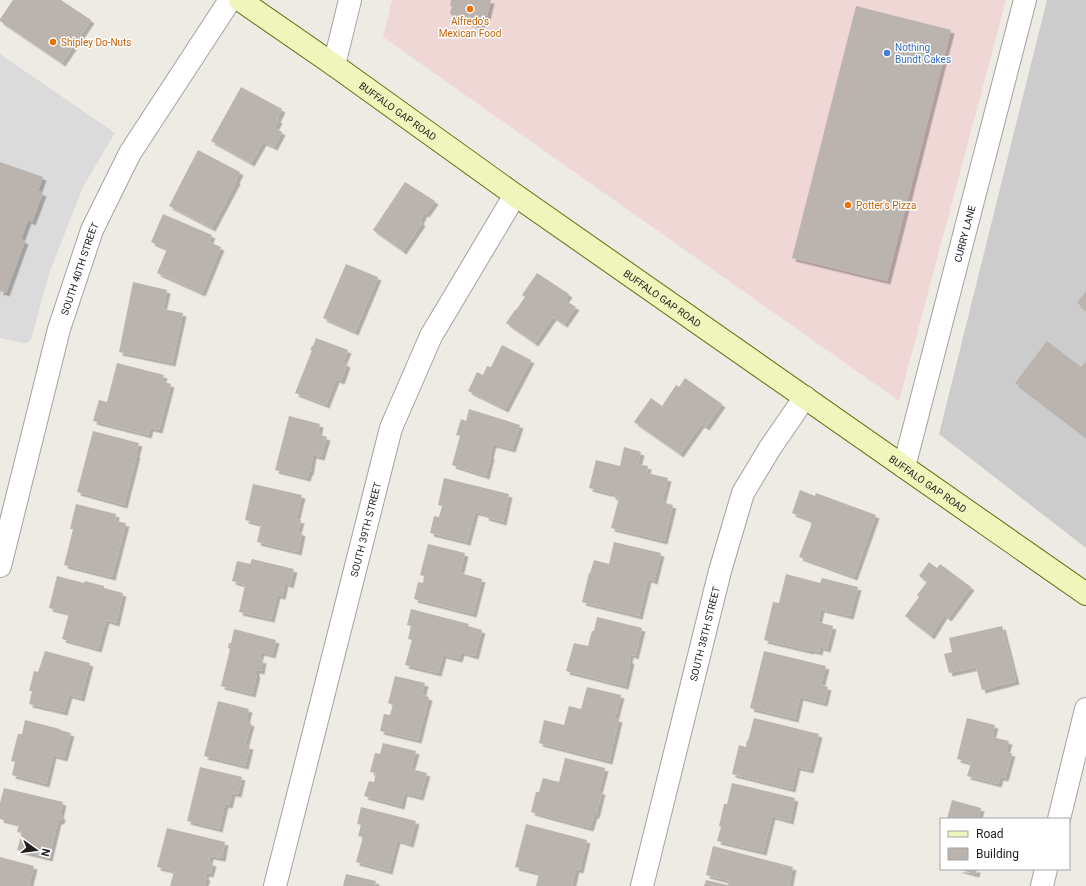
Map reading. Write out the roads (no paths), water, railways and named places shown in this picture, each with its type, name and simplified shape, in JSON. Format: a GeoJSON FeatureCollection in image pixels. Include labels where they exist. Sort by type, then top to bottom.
{"type":"FeatureCollection","features":[{"type":"Feature","properties":{"kind":"main road","name":"BUFFALO GAP ROAD"},"geometry":{"type":"LineString","coordinates":[[240,0],[334,65],[515,195],[1086,594]]}},
{"type":"Feature","properties":{"kind":"street","name":"SOUTH 40TH STREET"},"geometry":{"type":"LineString","coordinates":[[0,566],[59,329],[92,230],[130,152],[230,0]]}},
{"type":"Feature","properties":{"kind":"street"},"geometry":{"type":"LineString","coordinates":[[334,65],[350,0]]}},
{"type":"Feature","properties":{"kind":"street","name":"CURRY LANE"},"geometry":{"type":"LineString","coordinates":[[904,467],[1025,0]]}},
{"type":"Feature","properties":{"kind":"street","name":"SOUTH 39TH STREET"},"geometry":{"type":"LineString","coordinates":[[275,886],[391,428],[431,336],[515,195]]}},
{"type":"Feature","properties":{"kind":"street","name":"SOUTH 38TH STREET"},"geometry":{"type":"LineString","coordinates":[[642,886],[720,571],[743,493],[770,448],[805,397]]}},
{"type":"Feature","properties":{"kind":"street"},"geometry":{"type":"LineString","coordinates":[[1059,818],[1086,709]]}},
{"type":"Feature","properties":{"kind":"street"},"geometry":{"type":"LineString","coordinates":[[1042,886],[1046,870]]}},
{"type":"Feature","properties":{"kind":"place","name":"Alfredo's Mexican Food"},"geometry":{"type":"Point","coordinates":[470,9]}},
{"type":"Feature","properties":{"kind":"place","name":"Shipley Do-Nuts"},"geometry":{"type":"Point","coordinates":[53,42]}},
{"type":"Feature","properties":{"kind":"place","name":"Nothing Bundt Cakes"},"geometry":{"type":"Point","coordinates":[887,53]}},
{"type":"Feature","properties":{"kind":"place","name":"Potter's Pizza"},"geometry":{"type":"Point","coordinates":[848,205]}}]}
